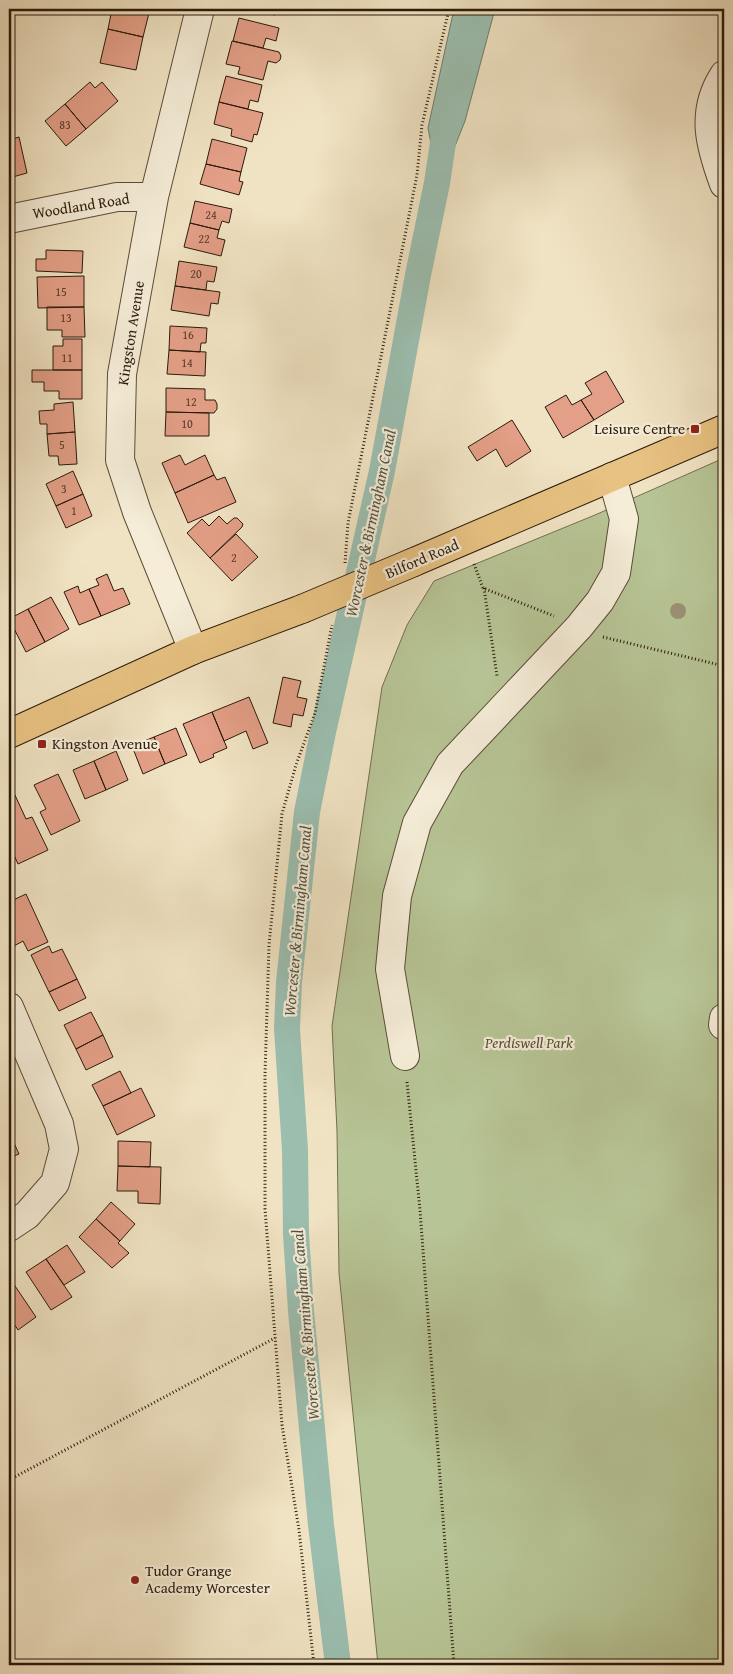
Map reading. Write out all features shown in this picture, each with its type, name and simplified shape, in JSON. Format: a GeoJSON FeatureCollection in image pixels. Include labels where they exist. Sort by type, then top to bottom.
{"type":"FeatureCollection","features":[{"type":"Feature","properties":{"kind":"main road","name":"Bilford Road"},"geometry":{"type":"LineString","coordinates":[[9,734],[193,650],[302,609],[724,429]]}},
{"type":"Feature","properties":{"kind":"street","name":"Kingston Avenue"},"geometry":{"type":"LineString","coordinates":[[193,650],[137,512],[120,460],[122,374],[154,197],[200,9]]}},
{"type":"Feature","properties":{"kind":"street"},"geometry":{"type":"LineString","coordinates":[[724,75],[710,106],[709,132],[724,184]]}},
{"type":"Feature","properties":{"kind":"street","name":"Woodland Road"},"geometry":{"type":"LineString","coordinates":[[9,219],[117,197],[154,197]]}},
{"type":"Feature","properties":{"kind":"street"},"geometry":{"type":"LineString","coordinates":[[405,1056],[390,969],[397,896],[417,823],[450,764],[579,627],[600,602],[616,573],[624,519],[612,478]]}},
{"type":"Feature","properties":{"kind":"street"},"geometry":{"type":"LineString","coordinates":[[9,1007],[59,1124],[64,1149],[55,1183],[27,1214],[9,1227]]}},
{"type":"Feature","properties":{"kind":"street"},"geometry":{"type":"LineString","coordinates":[[724,1018],[724,1025]]}},
{"type":"Feature","properties":{"kind":"path"},"geometry":{"type":"LineString","coordinates":[[344,571],[348,523],[414,194],[422,125],[449,9]]}},
{"type":"Feature","properties":{"kind":"path"},"geometry":{"type":"LineString","coordinates":[[484,588],[502,709]]}},
{"type":"Feature","properties":{"kind":"path"},"geometry":{"type":"LineString","coordinates":[[314,1665],[298,1530],[282,1424],[266,1209],[265,1074],[270,945],[282,814],[314,713],[334,617]]}},
{"type":"Feature","properties":{"kind":"path"},"geometry":{"type":"LineString","coordinates":[[405,1056],[420,1210],[454,1665]]}},
{"type":"Feature","properties":{"kind":"path"},"geometry":{"type":"LineString","coordinates":[[9,1480],[276,1338]]}},
{"type":"Feature","properties":{"kind":"green space","name":"Perdiswell Park"},"geometry":{"type":"Polygon","coordinates":[[[724,458],[724,1665],[378,1665],[339,1273],[337,1131],[332,1026],[382,687],[407,625],[434,581],[595,515],[724,458]]]}},
{"type":"Feature","properties":{"kind":"shaded area"},"geometry":{"type":"Polygon","coordinates":[[[454,9],[495,9],[465,121],[445,171],[436,170],[428,128],[454,9]]]}},
{"type":"Feature","properties":{"kind":"building"},"geometry":{"type":"Polygon","coordinates":[[[112,9],[150,9],[143,37],[108,29],[112,9]]]}},
{"type":"Feature","properties":{"kind":"building"},"geometry":{"type":"Polygon","coordinates":[[[253,9],[276,9],[275,15],[253,9]]]}},
{"type":"Feature","properties":{"kind":"building"},"geometry":{"type":"Polygon","coordinates":[[[239,18],[279,28],[276,41],[266,38],[263,48],[233,41],[239,18]]]}},
{"type":"Feature","properties":{"kind":"building"},"geometry":{"type":"Polygon","coordinates":[[[108,29],[143,37],[136,70],[100,63],[108,29]]]}},
{"type":"Feature","properties":{"kind":"building"},"geometry":{"type":"Polygon","coordinates":[[[232,41],[279,52],[280,60],[276,63],[268,61],[263,80],[238,74],[240,67],[226,64],[232,41]]]}},
{"type":"Feature","properties":{"kind":"building"},"geometry":{"type":"Polygon","coordinates":[[[226,76],[262,85],[258,102],[250,100],[248,109],[219,102],[226,76]]]}},
{"type":"Feature","properties":{"kind":"building"},"geometry":{"type":"Polygon","coordinates":[[[90,82],[95,88],[102,82],[118,101],[86,129],[65,104],[90,82]]]}},
{"type":"Feature","properties":{"kind":"building"},"geometry":{"type":"Polygon","coordinates":[[[219,102],[263,113],[257,135],[254,134],[252,142],[231,136],[232,129],[214,124],[219,102]]]}},
{"type":"Feature","properties":{"kind":"building"},"geometry":{"type":"Polygon","coordinates":[[[65,104],[86,129],[66,146],[45,121],[65,104]]]}},
{"type":"Feature","properties":{"kind":"building"},"geometry":{"type":"Polygon","coordinates":[[[19,137],[27,173],[9,178],[9,140],[19,137]]]}},
{"type":"Feature","properties":{"kind":"building"},"geometry":{"type":"Polygon","coordinates":[[[212,139],[247,148],[241,172],[206,164],[212,139]]]}},
{"type":"Feature","properties":{"kind":"building"},"geometry":{"type":"Polygon","coordinates":[[[206,164],[241,172],[239,181],[243,182],[239,195],[200,184],[206,164]]]}},
{"type":"Feature","properties":{"kind":"building"},"geometry":{"type":"Polygon","coordinates":[[[195,201],[232,209],[229,223],[222,221],[219,230],[190,223],[195,201]]]}},
{"type":"Feature","properties":{"kind":"building"},"geometry":{"type":"Polygon","coordinates":[[[190,223],[219,230],[217,238],[225,240],[221,256],[184,247],[190,223]]]}},
{"type":"Feature","properties":{"kind":"building"},"geometry":{"type":"Polygon","coordinates":[[[46,250],[83,251],[82,273],[36,271],[36,259],[46,259],[46,250]]]}},
{"type":"Feature","properties":{"kind":"building"},"geometry":{"type":"Polygon","coordinates":[[[179,261],[217,267],[214,282],[207,281],[206,290],[175,286],[179,261]]]}},
{"type":"Feature","properties":{"kind":"building"},"geometry":{"type":"Polygon","coordinates":[[[84,276],[84,307],[38,308],[37,277],[84,276]]]}},
{"type":"Feature","properties":{"kind":"building"},"geometry":{"type":"Polygon","coordinates":[[[175,286],[220,292],[218,304],[211,303],[209,316],[171,310],[175,286]]]}},
{"type":"Feature","properties":{"kind":"building"},"geometry":{"type":"Polygon","coordinates":[[[47,307],[84,307],[85,337],[62,337],[62,330],[47,330],[47,307]]]}},
{"type":"Feature","properties":{"kind":"building"},"geometry":{"type":"Polygon","coordinates":[[[170,326],[207,328],[206,343],[201,343],[200,352],[169,350],[170,326]]]}},
{"type":"Feature","properties":{"kind":"building"},"geometry":{"type":"Polygon","coordinates":[[[63,339],[82,339],[82,370],[53,370],[53,346],[63,346],[63,339]]]}},
{"type":"Feature","properties":{"kind":"building"},"geometry":{"type":"Polygon","coordinates":[[[169,350],[206,352],[205,376],[167,374],[169,350]]]}},
{"type":"Feature","properties":{"kind":"building"},"geometry":{"type":"Polygon","coordinates":[[[32,370],[82,370],[82,399],[59,399],[59,391],[44,391],[44,382],[32,382],[32,370]]]}},
{"type":"Feature","properties":{"kind":"building"},"geometry":{"type":"Polygon","coordinates":[[[606,371],[624,402],[594,420],[581,400],[592,394],[585,383],[606,371]]]}},
{"type":"Feature","properties":{"kind":"building"},"geometry":{"type":"Polygon","coordinates":[[[166,388],[205,389],[205,400],[215,400],[217,409],[214,413],[166,412],[166,388]]]}},
{"type":"Feature","properties":{"kind":"building"},"geometry":{"type":"Polygon","coordinates":[[[566,395],[572,405],[581,400],[594,420],[563,438],[545,407],[566,395]]]}},
{"type":"Feature","properties":{"kind":"building"},"geometry":{"type":"Polygon","coordinates":[[[73,402],[75,432],[47,434],[47,424],[40,424],[39,411],[54,410],[54,404],[73,402]]]}},
{"type":"Feature","properties":{"kind":"building"},"geometry":{"type":"Polygon","coordinates":[[[166,412],[209,413],[209,436],[165,436],[166,412]]]}},
{"type":"Feature","properties":{"kind":"building"},"geometry":{"type":"Polygon","coordinates":[[[512,420],[531,451],[506,467],[496,449],[477,461],[468,447],[512,420]]]}},
{"type":"Feature","properties":{"kind":"building"},"geometry":{"type":"Polygon","coordinates":[[[75,432],[77,464],[59,465],[58,456],[49,456],[47,434],[75,432]]]}},
{"type":"Feature","properties":{"kind":"building"},"geometry":{"type":"Polygon","coordinates":[[[180,455],[185,465],[205,455],[214,475],[175,493],[162,463],[180,455]]]}},
{"type":"Feature","properties":{"kind":"building"},"geometry":{"type":"Polygon","coordinates":[[[73,471],[83,494],[56,506],[46,484],[73,471]]]}},
{"type":"Feature","properties":{"kind":"building"},"geometry":{"type":"Polygon","coordinates":[[[214,475],[217,480],[225,477],[236,502],[188,523],[175,493],[214,475]]]}},
{"type":"Feature","properties":{"kind":"building"},"geometry":{"type":"Polygon","coordinates":[[[83,494],[92,516],[66,528],[56,506],[83,494]]]}},
{"type":"Feature","properties":{"kind":"building"},"geometry":{"type":"Polygon","coordinates":[[[219,516],[227,524],[234,518],[237,518],[243,524],[210,558],[187,533],[202,519],[209,526],[219,516]]]}},
{"type":"Feature","properties":{"kind":"building"},"geometry":{"type":"Polygon","coordinates":[[[236,534],[258,557],[232,581],[210,558],[236,534]]]}},
{"type":"Feature","properties":{"kind":"building"},"geometry":{"type":"Polygon","coordinates":[[[107,574],[114,591],[123,588],[130,604],[101,616],[89,589],[99,585],[96,579],[107,574]]]}},
{"type":"Feature","properties":{"kind":"building"},"geometry":{"type":"Polygon","coordinates":[[[78,586],[80,593],[89,589],[101,616],[79,625],[64,592],[78,586]]]}},
{"type":"Feature","properties":{"kind":"building"},"geometry":{"type":"Polygon","coordinates":[[[51,597],[69,629],[45,642],[28,609],[51,597]]]}},
{"type":"Feature","properties":{"kind":"building"},"geometry":{"type":"Polygon","coordinates":[[[28,609],[45,642],[26,652],[9,619],[28,609]]]}},
{"type":"Feature","properties":{"kind":"building"},"geometry":{"type":"Polygon","coordinates":[[[283,677],[301,681],[297,697],[307,699],[303,716],[293,714],[291,727],[273,723],[283,677]]]}},
{"type":"Feature","properties":{"kind":"building"},"geometry":{"type":"Polygon","coordinates":[[[249,697],[268,743],[253,749],[246,731],[224,741],[212,712],[249,697]]]}},
{"type":"Feature","properties":{"kind":"building"},"geometry":{"type":"Polygon","coordinates":[[[212,712],[227,748],[213,754],[214,757],[200,763],[183,724],[212,712]]]}},
{"type":"Feature","properties":{"kind":"building"},"geometry":{"type":"Polygon","coordinates":[[[176,728],[187,755],[165,764],[154,737],[176,728]]]}},
{"type":"Feature","properties":{"kind":"building"},"geometry":{"type":"Polygon","coordinates":[[[154,737],[165,764],[143,774],[132,746],[154,737]]]}},
{"type":"Feature","properties":{"kind":"building"},"geometry":{"type":"Polygon","coordinates":[[[116,751],[128,780],[106,790],[94,761],[116,751]]]}},
{"type":"Feature","properties":{"kind":"building"},"geometry":{"type":"Polygon","coordinates":[[[94,761],[106,790],[85,799],[73,770],[94,761]]]}},
{"type":"Feature","properties":{"kind":"building"},"geometry":{"type":"Polygon","coordinates":[[[58,774],[80,821],[51,835],[40,812],[46,809],[34,785],[58,774]]]}},
{"type":"Feature","properties":{"kind":"building"},"geometry":{"type":"Polygon","coordinates":[[[14,793],[26,819],[32,817],[48,850],[18,864],[9,844],[9,796],[14,793]]]}},
{"type":"Feature","properties":{"kind":"building"},"geometry":{"type":"Polygon","coordinates":[[[26,894],[48,942],[28,951],[23,941],[14,946],[9,934],[9,902],[26,894]]]}},
{"type":"Feature","properties":{"kind":"building"},"geometry":{"type":"Polygon","coordinates":[[[49,946],[52,953],[62,949],[77,979],[49,992],[31,955],[49,946]]]}},
{"type":"Feature","properties":{"kind":"building"},"geometry":{"type":"Polygon","coordinates":[[[77,979],[86,998],[59,1011],[49,992],[77,979]]]}},
{"type":"Feature","properties":{"kind":"building"},"geometry":{"type":"Polygon","coordinates":[[[91,1012],[103,1035],[76,1049],[64,1025],[91,1012]]]}},
{"type":"Feature","properties":{"kind":"building"},"geometry":{"type":"Polygon","coordinates":[[[103,1035],[113,1057],[86,1070],[76,1049],[103,1035]]]}},
{"type":"Feature","properties":{"kind":"building"},"geometry":{"type":"Polygon","coordinates":[[[120,1071],[131,1093],[103,1106],[92,1085],[120,1071]]]}},
{"type":"Feature","properties":{"kind":"building"},"geometry":{"type":"Polygon","coordinates":[[[141,1088],[155,1116],[117,1135],[103,1106],[141,1088]]]}},
{"type":"Feature","properties":{"kind":"building"},"geometry":{"type":"Polygon","coordinates":[[[9,1132],[19,1154],[9,1158],[9,1132]]]}},
{"type":"Feature","properties":{"kind":"building"},"geometry":{"type":"Polygon","coordinates":[[[118,1141],[151,1142],[150,1167],[118,1166],[118,1141]]]}},
{"type":"Feature","properties":{"kind":"building"},"geometry":{"type":"Polygon","coordinates":[[[118,1166],[161,1167],[160,1204],[138,1203],[138,1191],[117,1191],[118,1166]]]}},
{"type":"Feature","properties":{"kind":"building"},"geometry":{"type":"Polygon","coordinates":[[[111,1202],[135,1224],[120,1241],[96,1219],[111,1202]]]}},
{"type":"Feature","properties":{"kind":"building"},"geometry":{"type":"Polygon","coordinates":[[[96,1219],[120,1241],[118,1243],[129,1253],[112,1268],[79,1237],[96,1219]]]}},
{"type":"Feature","properties":{"kind":"building"},"geometry":{"type":"Polygon","coordinates":[[[67,1245],[85,1272],[64,1285],[46,1259],[67,1245]]]}},
{"type":"Feature","properties":{"kind":"building"},"geometry":{"type":"Polygon","coordinates":[[[46,1259],[72,1297],[51,1310],[26,1272],[46,1259]]]}},
{"type":"Feature","properties":{"kind":"building"},"geometry":{"type":"Polygon","coordinates":[[[13,1283],[36,1317],[18,1330],[9,1316],[9,1285],[13,1283]]]}},
{"type":"Feature","properties":{"kind":"waterway","name":"Worcester & Birmingham Canal"},"geometry":{"type":"LineString","coordinates":[[338,1665],[321,1525],[301,1311],[296,1234],[295,1150],[287,1029],[289,982],[307,812],[323,732],[382,471],[437,183],[444,136]]}},
{"type":"Feature","properties":{"kind":"place","name":"Leisure Centre"},"geometry":{"type":"Point","coordinates":[695,429]}},
{"type":"Feature","properties":{"kind":"place","name":"Kingston Avenue"},"geometry":{"type":"Point","coordinates":[42,744]}},
{"type":"Feature","properties":{"kind":"place","name":"Tudor Grange Academy Worcester"},"geometry":{"type":"Point","coordinates":[135,1580]}}]}
